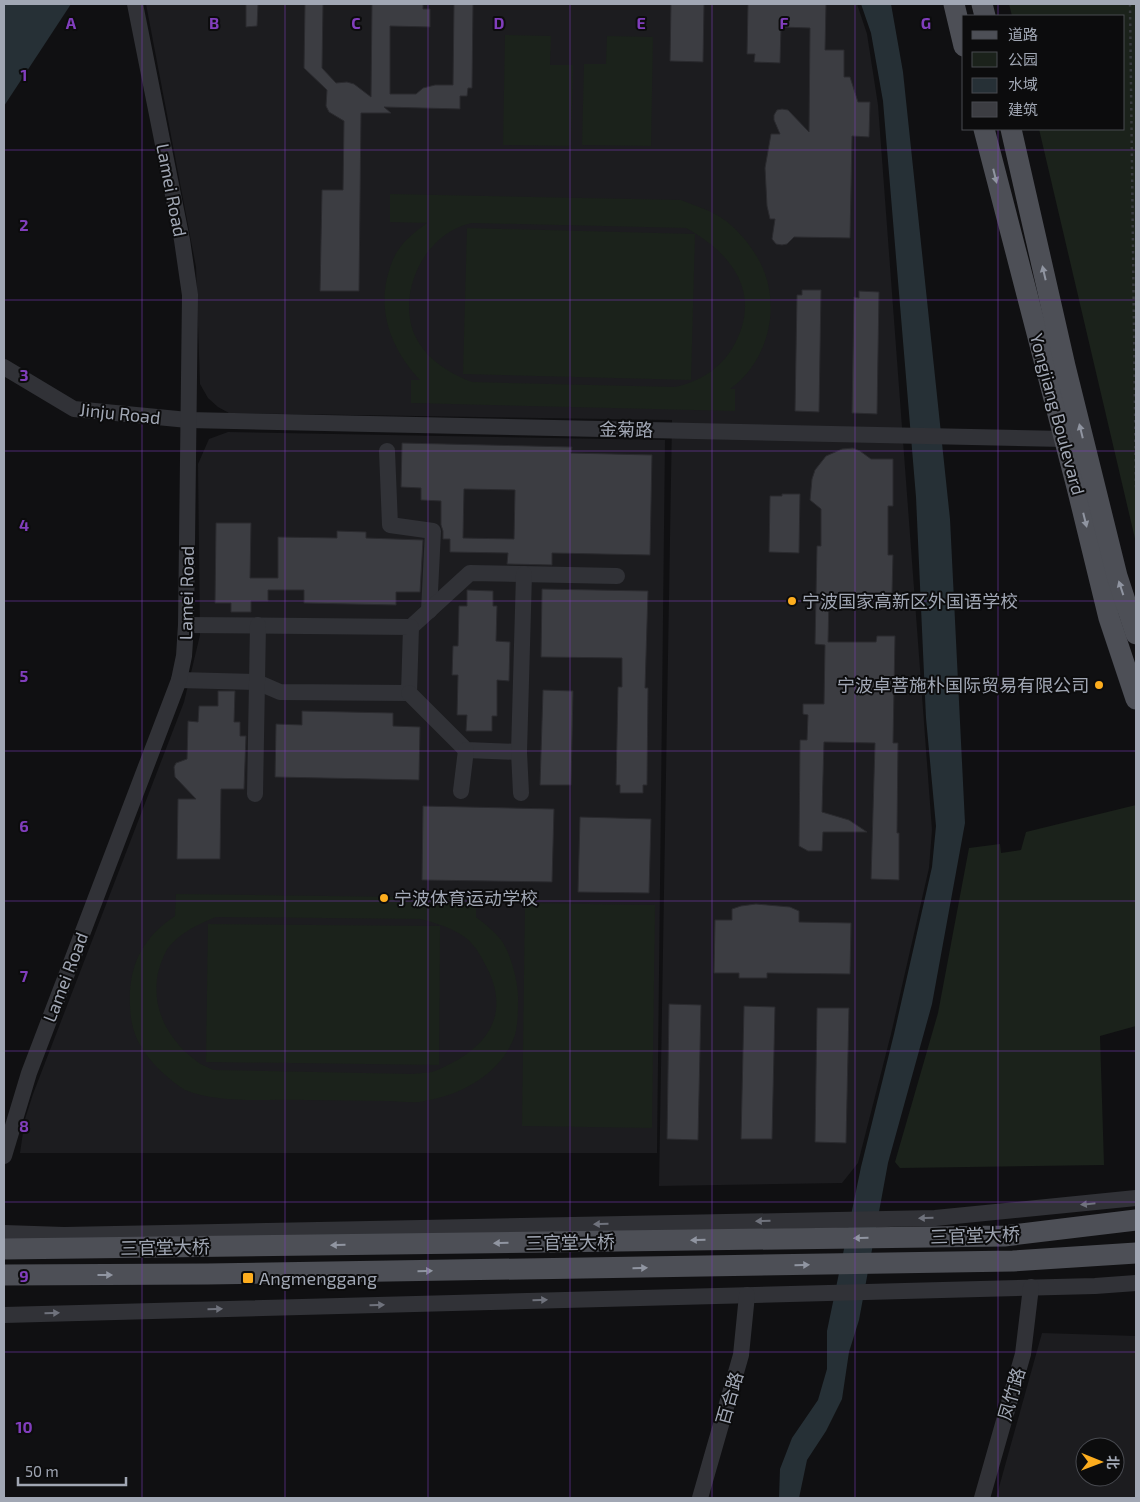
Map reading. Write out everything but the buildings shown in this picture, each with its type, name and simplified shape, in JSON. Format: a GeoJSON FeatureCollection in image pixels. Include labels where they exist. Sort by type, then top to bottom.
{"type":"FeatureCollection","features":[{"type":"Feature","properties":{"kind":"main road"},"geometry":{"type":"LineString","coordinates":[[954,4],[962,38]]}},
{"type":"Feature","properties":{"kind":"main road","name":"Yongjiang Boulevard"},"geometry":{"type":"LineString","coordinates":[[984,130],[1065,439],[1109,618],[1136,699]]}},
{"type":"Feature","properties":{"kind":"main road","name":"Yongjiang Boulevard"},"geometry":{"type":"LineString","coordinates":[[1011,130],[1065,366],[1117,576],[1136,634]]}},
{"type":"Feature","properties":{"kind":"main road","name":"三官堂大桥"},"geometry":{"type":"LineString","coordinates":[[4,1248],[1004,1236],[1136,1220]]}},
{"type":"Feature","properties":{"kind":"main road","name":"三官堂大桥"},"geometry":{"type":"LineString","coordinates":[[4,1275],[207,1274],[1013,1262],[1136,1253]]}},
{"type":"Feature","properties":{"kind":"street","name":"Lamei Road"},"geometry":{"type":"LineString","coordinates":[[4,1156],[36,1055],[179,680],[184,656],[190,295],[186,265],[135,4]]}},
{"type":"Feature","properties":{"kind":"street","name":"Jinju Road"},"geometry":{"type":"LineString","coordinates":[[4,367],[74,409],[188,420]]}},
{"type":"Feature","properties":{"kind":"street","name":"金菊路"},"geometry":{"type":"LineString","coordinates":[[188,420],[1065,439]]}},
{"type":"Feature","properties":{"kind":"street"},"geometry":{"type":"LineString","coordinates":[[388,452],[390,525],[433,531],[429,611]]}},
{"type":"Feature","properties":{"kind":"street"},"geometry":{"type":"LineString","coordinates":[[186,624],[411,627],[470,573],[617,576]]}},
{"type":"Feature","properties":{"kind":"street"},"geometry":{"type":"LineString","coordinates":[[522,793],[519,752],[524,574]]}},
{"type":"Feature","properties":{"kind":"street"},"geometry":{"type":"LineString","coordinates":[[255,794],[258,625]]}},
{"type":"Feature","properties":{"kind":"street"},"geometry":{"type":"LineString","coordinates":[[409,693],[411,627]]}},
{"type":"Feature","properties":{"kind":"street"},"geometry":{"type":"LineString","coordinates":[[179,680],[257,682],[280,692],[409,693],[466,750],[519,752]]}},
{"type":"Feature","properties":{"kind":"street"},"geometry":{"type":"LineString","coordinates":[[461,790],[466,750]]}},
{"type":"Feature","properties":{"kind":"street"},"geometry":{"type":"LineString","coordinates":[[4,1233],[74,1234],[935,1218],[1136,1198]]}},
{"type":"Feature","properties":{"kind":"street"},"geometry":{"type":"LineString","coordinates":[[4,1315],[1095,1286],[1136,1283]]}},
{"type":"Feature","properties":{"kind":"street","name":"凤竹路"},"geometry":{"type":"LineString","coordinates":[[982,1498],[1023,1354],[1031,1287]]}},
{"type":"Feature","properties":{"kind":"street","name":"百合路"},"geometry":{"type":"LineString","coordinates":[[700,1498],[741,1355],[747,1295]]}},
{"type":"Feature","properties":{"kind":"path"},"geometry":{"type":"LineString","coordinates":[[1130,4],[1135,233],[1136,491]]}},
{"type":"Feature","properties":{"kind":"shaded area","name":"宁波国家高新区外国语学校"},"geometry":{"type":"Polygon","coordinates":[[[146,4],[857,4],[867,34],[878,105],[932,830],[929,868],[891,1034],[858,1163],[842,1183],[659,1186],[672,420],[229,413],[218,407],[208,398],[200,384],[196,267],[146,4]]]}},
{"type":"Feature","properties":{"kind":"shaded area","name":"宁波体育运动学校"},"geometry":{"type":"Polygon","coordinates":[[[228,432],[665,440],[657,1153],[20,1153],[25,1119],[33,1094],[184,702],[200,635],[198,464],[209,439],[228,432]]]}},
{"type":"Feature","properties":{"kind":"shaded area"},"geometry":{"type":"Polygon","coordinates":[[[1042,1333],[1136,1336],[1136,1498],[996,1498],[1042,1333]]]}},
{"type":"Feature","properties":{"kind":"green space"},"geometry":{"type":"Polygon","coordinates":[[[1009,4],[1136,4],[1136,543],[1039,130],[1125,130],[1125,15],[1012,15],[1009,4]]]}},
{"type":"Feature","properties":{"kind":"green space"},"geometry":{"type":"Polygon","coordinates":[[[505,35],[551,36],[550,65],[573,65],[571,146],[503,145],[505,35]]]}},
{"type":"Feature","properties":{"kind":"green space"},"geometry":{"type":"Polygon","coordinates":[[[607,36],[653,37],[651,146],[582,145],[584,64],[606,64],[607,36]]]}},
{"type":"Feature","properties":{"kind":"green space"},"geometry":{"type":"Polygon","coordinates":[[[390,194],[681,200],[721,217],[745,240],[756,255],[767,280],[770,295],[769,325],[760,354],[742,379],[730,389],[735,389],[735,411],[411,403],[411,380],[420,380],[403,358],[390,333],[385,306],[385,292],[389,271],[397,252],[408,238],[427,223],[390,222],[390,194]],[[472,223],[456,228],[430,250],[420,264],[413,280],[409,314],[413,331],[423,349],[437,363],[454,374],[472,382],[675,387],[692,382],[716,368],[728,355],[742,328],[745,310],[744,293],[738,277],[729,263],[703,238],[686,228],[472,223]]]}},
{"type":"Feature","properties":{"kind":"green space"},"geometry":{"type":"Polygon","coordinates":[[[467,228],[695,234],[691,380],[463,374],[467,228]]]}},
{"type":"Feature","properties":{"kind":"green space"},"geometry":{"type":"Polygon","coordinates":[[[1136,805],[1136,1026],[1100,1036],[1104,1165],[900,1168],[895,1162],[938,1013],[969,848],[1000,844],[1001,853],[1021,850],[1026,832],[1136,805]]]}},
{"type":"Feature","properties":{"kind":"green space"},"geometry":{"type":"Polygon","coordinates":[[[176,894],[476,898],[476,917],[501,940],[514,969],[518,994],[518,1018],[515,1035],[501,1060],[479,1080],[453,1094],[421,1102],[243,1100],[212,1097],[185,1090],[164,1074],[144,1051],[135,1035],[130,1006],[132,978],[139,954],[154,934],[175,916],[176,894]],[[216,917],[184,933],[165,953],[156,986],[159,1010],[163,1021],[184,1051],[198,1062],[214,1070],[413,1074],[435,1071],[459,1059],[480,1042],[493,1022],[496,1011],[496,999],[489,972],[473,945],[461,934],[420,919],[216,917]]]}},
{"type":"Feature","properties":{"kind":"green space"},"geometry":{"type":"Polygon","coordinates":[[[525,903],[655,905],[652,1128],[522,1126],[525,903]]]}},
{"type":"Feature","properties":{"kind":"green space"},"geometry":{"type":"Polygon","coordinates":[[[208,924],[440,926],[439,1065],[206,1062],[208,924]]]}},
{"type":"Feature","properties":{"kind":"water"},"geometry":{"type":"Polygon","coordinates":[[[4,4],[71,4],[4,106],[4,4]]]}},
{"type":"Feature","properties":{"kind":"water"},"geometry":{"type":"Polygon","coordinates":[[[861,4],[891,4],[903,72],[950,519],[965,823],[932,1004],[888,1163],[859,1320],[849,1352],[842,1399],[826,1431],[807,1460],[799,1498],[779,1498],[780,1469],[792,1438],[818,1400],[827,1369],[827,1331],[861,1167],[932,867],[936,826],[926,718],[916,497],[883,101],[871,33],[861,4]]]}},
{"type":"Feature","properties":{"kind":"place","name":"宁波国家高新区外国语学校"},"geometry":{"type":"Point","coordinates":[792,601]}},
{"type":"Feature","properties":{"kind":"place","name":"宁波卓菩施朴国际贸易有限公司"},"geometry":{"type":"Point","coordinates":[1099,685]}},
{"type":"Feature","properties":{"kind":"place","name":"宁波体育运动学校"},"geometry":{"type":"Point","coordinates":[384,898]}},
{"type":"Feature","properties":{"kind":"place","name":"Angmenggang"},"geometry":{"type":"Point","coordinates":[248,1278]}}]}
